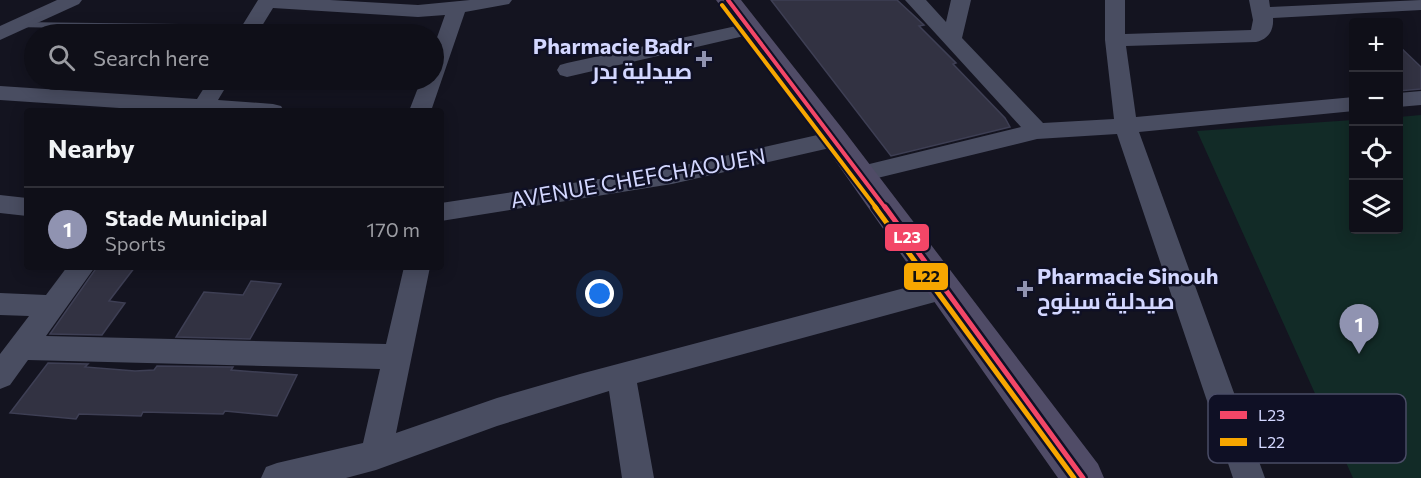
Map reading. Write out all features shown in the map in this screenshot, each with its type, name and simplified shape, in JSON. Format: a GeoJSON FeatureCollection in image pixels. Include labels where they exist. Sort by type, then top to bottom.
{"type":"FeatureCollection","features":[{"type":"Feature","properties":{"kind":"main road"},"geometry":{"type":"LineString","coordinates":[[728,0],[946,288],[1083,478]]}},
{"type":"Feature","properties":{"kind":"street"},"geometry":{"type":"LineString","coordinates":[[0,34],[72,0]]}},
{"type":"Feature","properties":{"kind":"street"},"geometry":{"type":"LineString","coordinates":[[253,24],[267,1],[382,5],[418,10],[457,8],[502,0]]}},
{"type":"Feature","properties":{"kind":"street"},"geometry":{"type":"LineString","coordinates":[[915,0],[1037,131]]}},
{"type":"Feature","properties":{"kind":"street"},"geometry":{"type":"LineString","coordinates":[[952,38],[961,0]]}},
{"type":"Feature","properties":{"kind":"street"},"geometry":{"type":"LineString","coordinates":[[1115,0],[1115,40],[1126,126],[1220,394]]}},
{"type":"Feature","properties":{"kind":"street"},"geometry":{"type":"LineString","coordinates":[[1115,40],[1256,36],[1262,33],[1264,27],[1260,7],[1421,3]]}},
{"type":"Feature","properties":{"kind":"street"},"geometry":{"type":"LineString","coordinates":[[444,45],[457,8]]}},
{"type":"Feature","properties":{"kind":"street"},"geometry":{"type":"LineString","coordinates":[[567,70],[750,29]]}},
{"type":"Feature","properties":{"kind":"street"},"geometry":{"type":"LineString","coordinates":[[202,108],[213,90]]}},
{"type":"Feature","properties":{"kind":"street"},"geometry":{"type":"LineString","coordinates":[[421,108],[427,90]]}},
{"type":"Feature","properties":{"kind":"street"},"geometry":{"type":"LineString","coordinates":[[0,93],[188,108]]}},
{"type":"Feature","properties":{"kind":"street"},"geometry":{"type":"LineString","coordinates":[[1403,100],[1421,98]]}},
{"type":"Feature","properties":{"kind":"street"},"geometry":{"type":"LineString","coordinates":[[861,174],[1037,131],[1126,126],[1349,104]]}},
{"type":"Feature","properties":{"kind":"street","name":"AVENUE CHEFCHAOUEN"},"geometry":{"type":"LineString","coordinates":[[444,212],[672,176],[835,139]]}},
{"type":"Feature","properties":{"kind":"street"},"geometry":{"type":"LineString","coordinates":[[0,204],[24,207]]}},
{"type":"Feature","properties":{"kind":"street"},"geometry":{"type":"LineString","coordinates":[[0,376],[80,270]]}},
{"type":"Feature","properties":{"kind":"street"},"geometry":{"type":"LineString","coordinates":[[376,455],[416,270]]}},
{"type":"Feature","properties":{"kind":"street"},"geometry":{"type":"LineString","coordinates":[[276,478],[303,474],[376,455],[528,402],[946,288]]}},
{"type":"Feature","properties":{"kind":"street"},"geometry":{"type":"LineString","coordinates":[[0,304],[53,306]]}},
{"type":"Feature","properties":{"kind":"street"},"geometry":{"type":"LineString","coordinates":[[21,348],[398,357]]}},
{"type":"Feature","properties":{"kind":"street"},"geometry":{"type":"LineString","coordinates":[[621,376],[638,478]]}},
{"type":"Feature","properties":{"kind":"street"},"geometry":{"type":"LineString","coordinates":[[1244,463],[1249,478]]}},
{"type":"Feature","properties":{"kind":"lane"},"geometry":{"type":"LineString","coordinates":[[18,25],[24,25]]}},
{"type":"Feature","properties":{"kind":"green space"},"geometry":{"type":"Polygon","coordinates":[[[1421,115],[1421,478],[1353,478],[1346,463],[1406,463],[1406,394],[1315,394],[1197,131],[1349,120],[1349,234],[1403,234],[1403,117],[1421,115]]]}},
{"type":"Feature","properties":{"kind":"building"},"geometry":{"type":"Polygon","coordinates":[[[771,0],[897,0],[924,25],[919,26],[956,63],[953,64],[1005,118],[1010,127],[891,156],[771,0]]]}},
{"type":"Feature","properties":{"kind":"building"},"geometry":{"type":"Polygon","coordinates":[[[1403,50],[1421,67],[1421,89],[1403,91],[1403,50]]]}},
{"type":"Feature","properties":{"kind":"building"},"geometry":{"type":"Polygon","coordinates":[[[95,270],[133,270],[109,301],[125,303],[102,335],[50,334],[95,270]]]}},
{"type":"Feature","properties":{"kind":"building"},"geometry":{"type":"Polygon","coordinates":[[[251,281],[281,284],[250,339],[176,337],[204,292],[243,295],[251,281]]]}},
{"type":"Feature","properties":{"kind":"building"},"geometry":{"type":"Polygon","coordinates":[[[48,363],[88,364],[85,367],[135,371],[154,370],[157,366],[233,367],[231,370],[297,375],[277,416],[225,411],[223,414],[143,412],[141,416],[79,414],[76,419],[10,413],[48,363]]]}},
{"type":"Feature","properties":{"kind":"transit line","name":"L23"},"geometry":{"type":"LineString","coordinates":[[728,0],[835,139],[1083,478]]}},
{"type":"Feature","properties":{"kind":"transit line","name":"L22"},"geometry":{"type":"LineString","coordinates":[[722,5],[829,144],[1074,478]]}},
{"type":"Feature","properties":{"kind":"place","name":"Pharmacie Badr صيدلية بدر"},"geometry":{"type":"Point","coordinates":[704,59]}},
{"type":"Feature","properties":{"kind":"place","name":"Pharmacie Sinouh صيدلية سينوح"},"geometry":{"type":"Point","coordinates":[1025,289]}},
{"type":"Feature","properties":{"kind":"place","name":"Stade Municipal"},"geometry":{"type":"Point","coordinates":[1359,354]}}]}
